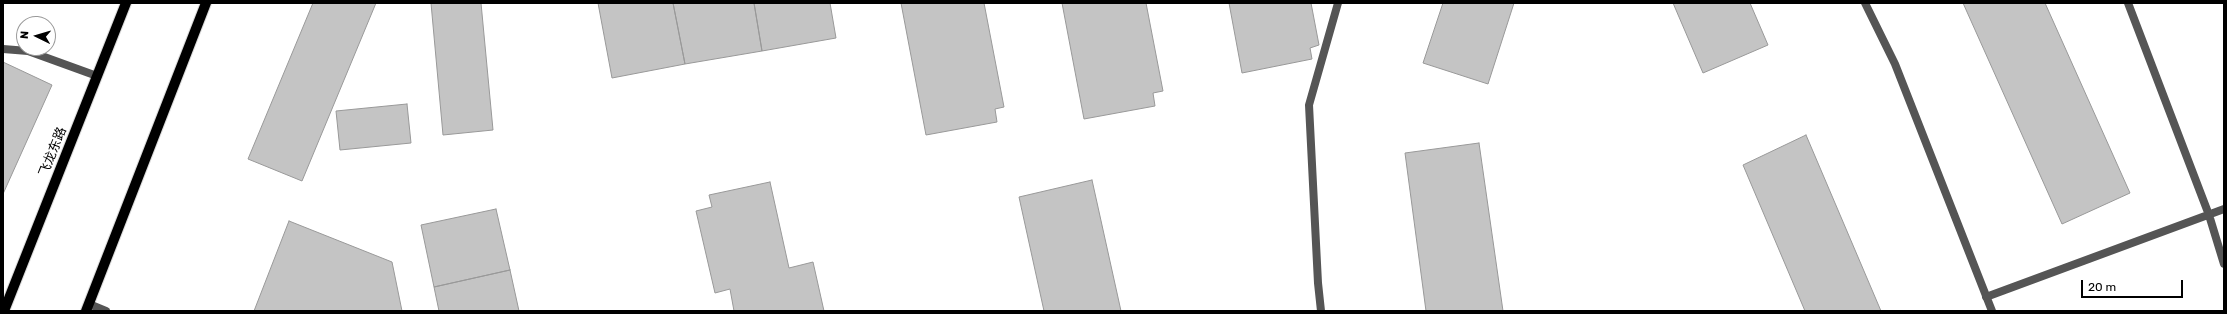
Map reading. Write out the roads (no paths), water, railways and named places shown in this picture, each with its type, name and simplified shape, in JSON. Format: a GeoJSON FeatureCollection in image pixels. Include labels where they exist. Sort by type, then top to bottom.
{"type":"FeatureCollection","features":[{"type":"Feature","properties":{"kind":"main road","name":"飞龙东路"},"geometry":{"type":"LineString","coordinates":[[4,311],[126,3]]}},
{"type":"Feature","properties":{"kind":"main road"},"geometry":{"type":"LineString","coordinates":[[87,308],[206,3]]}},
{"type":"Feature","properties":{"kind":"street"},"geometry":{"type":"LineString","coordinates":[[1321,311],[1318,283],[1309,105],[1338,3]]}},
{"type":"Feature","properties":{"kind":"street"},"geometry":{"type":"LineString","coordinates":[[1865,3],[1895,64],[1992,311]]}},
{"type":"Feature","properties":{"kind":"street"},"geometry":{"type":"LineString","coordinates":[[2128,3],[2209,215],[2224,264]]}},
{"type":"Feature","properties":{"kind":"street"},"geometry":{"type":"LineString","coordinates":[[3,49],[28,51],[97,76]]}},
{"type":"Feature","properties":{"kind":"street"},"geometry":{"type":"LineString","coordinates":[[1986,297],[2224,209]]}},
{"type":"Feature","properties":{"kind":"street"},"geometry":{"type":"LineString","coordinates":[[87,308],[106,311]]}}]}
